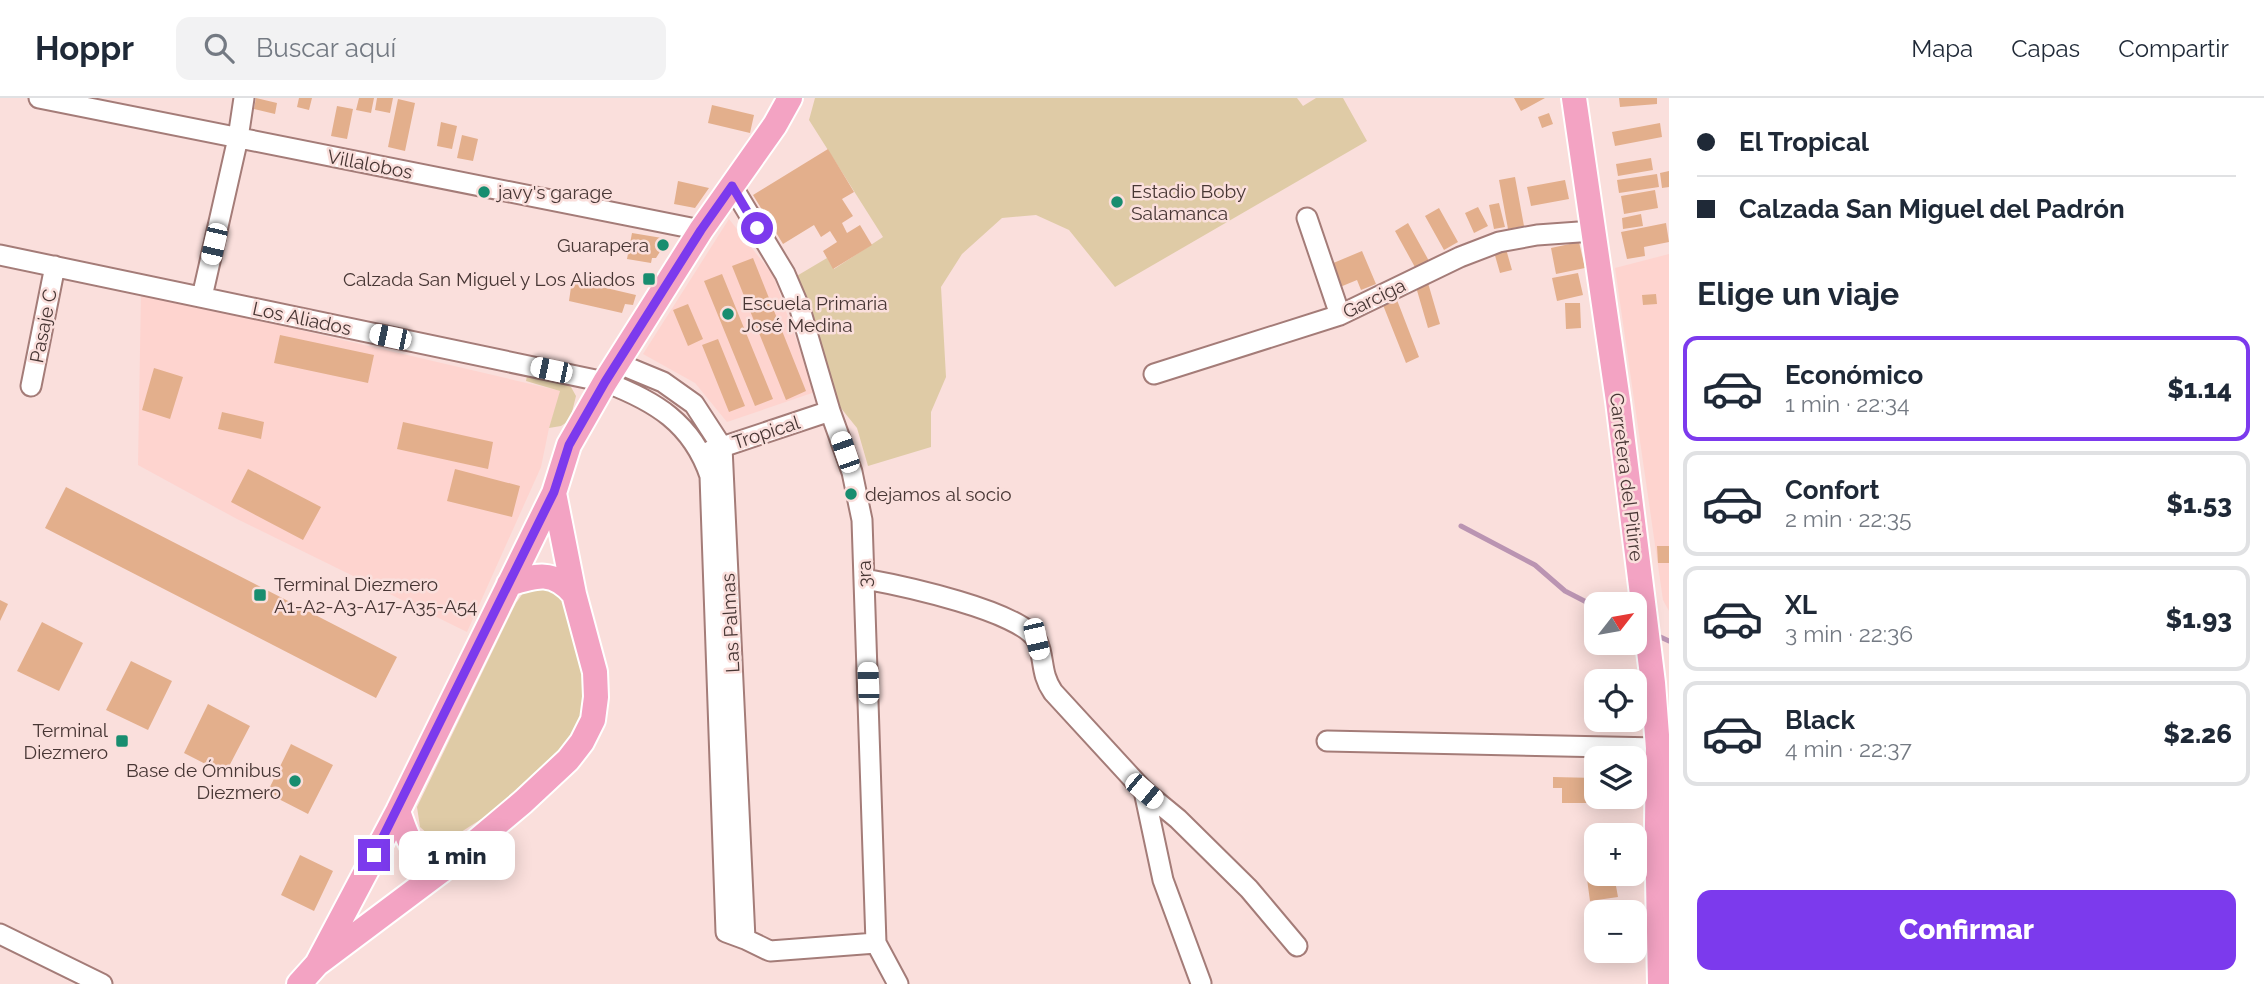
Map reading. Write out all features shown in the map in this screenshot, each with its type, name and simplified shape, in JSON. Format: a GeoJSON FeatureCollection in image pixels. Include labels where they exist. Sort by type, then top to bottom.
{"type":"FeatureCollection","features":[{"type":"Feature","properties":{"kind":"main road"},"geometry":{"type":"LineString","coordinates":[[317,964],[398,811],[554,492],[569,445],[611,372],[701,230],[790,98]]}},
{"type":"Feature","properties":{"kind":"main road","name":"Carretera del Pitirre"},"geometry":{"type":"LineString","coordinates":[[1574,98],[1646,629],[1658,748],[1660,984]]}},
{"type":"Feature","properties":{"kind":"main road"},"geometry":{"type":"LineString","coordinates":[[299,984],[317,964],[441,871],[546,782],[582,742],[593,720],[595,672],[574,594],[554,492]]}},
{"type":"Feature","properties":{"kind":"main road"},"geometry":{"type":"LineString","coordinates":[[509,584],[540,576],[552,577],[564,583],[574,594]]}},
{"type":"Feature","properties":{"kind":"main road"},"geometry":{"type":"LineString","coordinates":[[398,811],[413,850],[423,861],[441,871]]}},
{"type":"Feature","properties":{"kind":"street","name":"Villalobos"},"geometry":{"type":"LineString","coordinates":[[39,98],[701,230]]}},
{"type":"Feature","properties":{"kind":"street"},"geometry":{"type":"LineString","coordinates":[[202,297],[238,138],[244,98]]}},
{"type":"Feature","properties":{"kind":"street","name":"3ra"},"geometry":{"type":"LineString","coordinates":[[732,186],[785,274],[800,309],[830,411],[852,472],[863,520],[876,943],[898,984]]}},
{"type":"Feature","properties":{"kind":"street"},"geometry":{"type":"LineString","coordinates":[[1307,218],[1340,315]]}},
{"type":"Feature","properties":{"kind":"street","name":"Garciga"},"geometry":{"type":"LineString","coordinates":[[1154,374],[1340,315],[1460,257],[1499,242],[1537,235],[1593,231]]}},
{"type":"Feature","properties":{"kind":"street","name":"Los Aliados"},"geometry":{"type":"LineString","coordinates":[[0,255],[202,297],[611,372]]}},
{"type":"Feature","properties":{"kind":"street","name":"Pasaje C"},"geometry":{"type":"LineString","coordinates":[[31,386],[55,266]]}},
{"type":"Feature","properties":{"kind":"street"},"geometry":{"type":"LineString","coordinates":[[611,372],[663,382],[694,404],[722,447]]}},
{"type":"Feature","properties":{"kind":"street","name":"Las Palmas"},"geometry":{"type":"LineString","coordinates":[[611,372],[689,433],[702,453],[710,476],[726,932],[770,951],[876,943]]}},
{"type":"Feature","properties":{"kind":"street","name":"Tropical"},"geometry":{"type":"LineString","coordinates":[[702,453],[830,411]]}},
{"type":"Feature","properties":{"kind":"street","name":"Las Palmas"},"geometry":{"type":"LineString","coordinates":[[722,447],[745,939]]}},
{"type":"Feature","properties":{"kind":"street"},"geometry":{"type":"LineString","coordinates":[[865,579],[960,602],[1020,623],[1036,639],[1045,680],[1053,692],[1144,791],[1178,819],[1249,889],[1297,946]]}},
{"type":"Feature","properties":{"kind":"street"},"geometry":{"type":"LineString","coordinates":[[1327,741],[1658,748]]}},
{"type":"Feature","properties":{"kind":"street"},"geometry":{"type":"LineString","coordinates":[[1144,791],[1163,880],[1200,983]]}},
{"type":"Feature","properties":{"kind":"street"},"geometry":{"type":"LineString","coordinates":[[0,934],[102,984]]}},
{"type":"Feature","properties":{"kind":"shaded area"},"geometry":{"type":"Polygon","coordinates":[[[815,98],[1297,98],[1303,106],[1316,98],[1343,98],[1367,141],[1115,287],[1069,230],[1036,215],[1002,218],[962,254],[941,287],[946,377],[931,412],[931,447],[868,466],[857,428],[836,402],[795,277],[827,258],[834,269],[883,237],[809,120],[815,98]]]}},
{"type":"Feature","properties":{"kind":"shaded area","name":"Escuela Primaria José Medina"},"geometry":{"type":"Polygon","coordinates":[[[729,219],[773,275],[815,392],[727,422],[695,383],[643,354],[729,219]]]}},
{"type":"Feature","properties":{"kind":"shaded area"},"geometry":{"type":"Polygon","coordinates":[[[1669,254],[1669,611],[1663,600],[1615,268],[1669,254]]]}},
{"type":"Feature","properties":{"kind":"shaded area"},"geometry":{"type":"Polygon","coordinates":[[[141,293],[561,391],[549,428],[541,467],[467,632],[237,519],[138,465],[141,293]]]}},
{"type":"Feature","properties":{"kind":"shaded area"},"geometry":{"type":"Polygon","coordinates":[[[528,371],[571,387],[576,396],[570,420],[561,426],[549,428],[560,391],[526,381],[528,371]]]}},
{"type":"Feature","properties":{"kind":"shaded area"},"geometry":{"type":"Polygon","coordinates":[[[542,584],[563,597],[587,672],[587,704],[574,737],[522,793],[461,832],[443,838],[429,835],[420,827],[417,807],[516,603],[526,589],[542,584]]]}},
{"type":"Feature","properties":{"kind":"building"},"geometry":{"type":"Polygon","coordinates":[[[256,98],[277,103],[275,114],[254,109],[256,98]]]}},
{"type":"Feature","properties":{"kind":"building"},"geometry":{"type":"Polygon","coordinates":[[[299,98],[312,98],[309,110],[297,107],[299,98]]]}},
{"type":"Feature","properties":{"kind":"building"},"geometry":{"type":"Polygon","coordinates":[[[359,98],[374,98],[371,113],[356,110],[359,98]]]}},
{"type":"Feature","properties":{"kind":"building"},"geometry":{"type":"Polygon","coordinates":[[[377,98],[393,98],[390,113],[375,110],[377,98]]]}},
{"type":"Feature","properties":{"kind":"building"},"geometry":{"type":"Polygon","coordinates":[[[1514,98],[1545,98],[1521,111],[1514,98]]]}},
{"type":"Feature","properties":{"kind":"building"},"geometry":{"type":"Polygon","coordinates":[[[1619,98],[1657,98],[1657,104],[1620,107],[1619,98]]]}},
{"type":"Feature","properties":{"kind":"building"},"geometry":{"type":"Polygon","coordinates":[[[398,99],[415,103],[405,151],[388,147],[398,99]]]}},
{"type":"Feature","properties":{"kind":"building"},"geometry":{"type":"Polygon","coordinates":[[[712,105],[754,115],[750,133],[708,123],[712,105]]]}},
{"type":"Feature","properties":{"kind":"building"},"geometry":{"type":"Polygon","coordinates":[[[337,106],[353,109],[347,139],[331,136],[337,106]]]}},
{"type":"Feature","properties":{"kind":"building"},"geometry":{"type":"Polygon","coordinates":[[[1549,113],[1553,124],[1542,128],[1538,117],[1549,113]]]}},
{"type":"Feature","properties":{"kind":"building"},"geometry":{"type":"Polygon","coordinates":[[[441,122],[457,126],[452,149],[437,146],[441,122]]]}},
{"type":"Feature","properties":{"kind":"building"},"geometry":{"type":"Polygon","coordinates":[[[1660,123],[1662,137],[1615,146],[1612,132],[1660,123]]]}},
{"type":"Feature","properties":{"kind":"building"},"geometry":{"type":"Polygon","coordinates":[[[462,135],[478,139],[473,161],[457,158],[462,135]]]}},
{"type":"Feature","properties":{"kind":"building"},"geometry":{"type":"Polygon","coordinates":[[[828,149],[854,192],[842,199],[853,216],[842,223],[847,233],[860,225],[872,245],[833,269],[823,251],[837,242],[830,231],[821,237],[814,225],[783,244],[753,195],[828,149]]]}},
{"type":"Feature","properties":{"kind":"building"},"geometry":{"type":"Polygon","coordinates":[[[1651,158],[1653,170],[1618,176],[1616,164],[1651,158]]]}},
{"type":"Feature","properties":{"kind":"building"},"geometry":{"type":"Polygon","coordinates":[[[1669,171],[1669,187],[1662,188],[1660,173],[1669,171]]]}},
{"type":"Feature","properties":{"kind":"building"},"geometry":{"type":"Polygon","coordinates":[[[1657,174],[1659,187],[1619,193],[1617,180],[1657,174]]]}},
{"type":"Feature","properties":{"kind":"building"},"geometry":{"type":"Polygon","coordinates":[[[1515,177],[1524,226],[1508,229],[1499,180],[1515,177]]]}},
{"type":"Feature","properties":{"kind":"building"},"geometry":{"type":"Polygon","coordinates":[[[1565,180],[1569,199],[1531,206],[1527,187],[1565,180]]]}},
{"type":"Feature","properties":{"kind":"building"},"geometry":{"type":"Polygon","coordinates":[[[678,181],[709,188],[695,208],[674,204],[678,181]]]}},
{"type":"Feature","properties":{"kind":"building"},"geometry":{"type":"Polygon","coordinates":[[[1655,190],[1658,208],[1624,214],[1621,196],[1655,190]]]}},
{"type":"Feature","properties":{"kind":"building"},"geometry":{"type":"Polygon","coordinates":[[[1499,203],[1505,227],[1494,229],[1489,205],[1499,203]]]}},
{"type":"Feature","properties":{"kind":"building"},"geometry":{"type":"Polygon","coordinates":[[[1478,207],[1488,226],[1474,233],[1465,213],[1478,207]]]}},
{"type":"Feature","properties":{"kind":"building"},"geometry":{"type":"Polygon","coordinates":[[[1439,208],[1458,242],[1444,250],[1425,216],[1439,208]]]}},
{"type":"Feature","properties":{"kind":"building"},"geometry":{"type":"Polygon","coordinates":[[[1641,214],[1643,226],[1623,229],[1622,218],[1641,214]]]}},
{"type":"Feature","properties":{"kind":"building"},"geometry":{"type":"Polygon","coordinates":[[[1408,223],[1429,261],[1416,269],[1395,231],[1408,223]]]}},
{"type":"Feature","properties":{"kind":"building"},"geometry":{"type":"Polygon","coordinates":[[[1666,223],[1669,242],[1644,247],[1645,256],[1627,259],[1621,232],[1666,223]]]}},
{"type":"Feature","properties":{"kind":"building"},"geometry":{"type":"Polygon","coordinates":[[[632,233],[668,239],[651,263],[627,259],[632,233]]]}},
{"type":"Feature","properties":{"kind":"building"},"geometry":{"type":"Polygon","coordinates":[[[1579,242],[1585,268],[1556,274],[1551,248],[1579,242]]]}},
{"type":"Feature","properties":{"kind":"building"},"geometry":{"type":"Polygon","coordinates":[[[1506,249],[1512,270],[1500,273],[1494,252],[1506,249]]]}},
{"type":"Feature","properties":{"kind":"building"},"geometry":{"type":"Polygon","coordinates":[[[1362,251],[1376,284],[1361,290],[1357,280],[1340,287],[1331,264],[1362,251]]]}},
{"type":"Feature","properties":{"kind":"building"},"geometry":{"type":"Polygon","coordinates":[[[753,258],[806,391],[786,400],[732,266],[753,258]]]}},
{"type":"Feature","properties":{"kind":"building"},"geometry":{"type":"Polygon","coordinates":[[[1578,273],[1583,295],[1557,301],[1552,278],[1578,273]]]}},
{"type":"Feature","properties":{"kind":"building"},"geometry":{"type":"Polygon","coordinates":[[[722,274],[773,399],[755,406],[704,281],[722,274]]]}},
{"type":"Feature","properties":{"kind":"building"},"geometry":{"type":"Polygon","coordinates":[[[572,280],[636,295],[633,305],[625,304],[622,313],[569,301],[572,280]]]}},
{"type":"Feature","properties":{"kind":"building"},"geometry":{"type":"Polygon","coordinates":[[[1428,283],[1440,324],[1428,328],[1416,287],[1428,283]]]}},
{"type":"Feature","properties":{"kind":"building"},"geometry":{"type":"Polygon","coordinates":[[[1656,294],[1657,304],[1643,305],[1642,295],[1656,294]]]}},
{"type":"Feature","properties":{"kind":"building"},"geometry":{"type":"Polygon","coordinates":[[[1397,300],[1419,357],[1406,363],[1383,305],[1397,300]]]}},
{"type":"Feature","properties":{"kind":"building"},"geometry":{"type":"Polygon","coordinates":[[[1565,303],[1580,303],[1581,328],[1566,329],[1565,303]]]}},
{"type":"Feature","properties":{"kind":"building"},"geometry":{"type":"Polygon","coordinates":[[[688,304],[703,339],[688,346],[673,310],[688,304]]]}},
{"type":"Feature","properties":{"kind":"building"},"geometry":{"type":"Polygon","coordinates":[[[280,335],[374,355],[368,383],[274,363],[280,335]]]}},
{"type":"Feature","properties":{"kind":"building"},"geometry":{"type":"Polygon","coordinates":[[[718,339],[745,406],[729,412],[702,345],[718,339]]]}},
{"type":"Feature","properties":{"kind":"building"},"geometry":{"type":"Polygon","coordinates":[[[154,368],[183,377],[170,419],[142,410],[154,368]]]}},
{"type":"Feature","properties":{"kind":"building"},"geometry":{"type":"Polygon","coordinates":[[[222,412],[264,422],[261,439],[218,429],[222,412]]]}},
{"type":"Feature","properties":{"kind":"building"},"geometry":{"type":"Polygon","coordinates":[[[403,422],[493,442],[488,469],[397,449],[403,422]]]}},
{"type":"Feature","properties":{"kind":"building"},"geometry":{"type":"Polygon","coordinates":[[[248,469],[321,507],[303,540],[231,502],[248,469]]]}},
{"type":"Feature","properties":{"kind":"building"},"geometry":{"type":"Polygon","coordinates":[[[455,469],[520,486],[512,517],[447,501],[455,469]]]}},
{"type":"Feature","properties":{"kind":"building"},"geometry":{"type":"Polygon","coordinates":[[[66,487],[397,657],[376,698],[45,528],[66,487]]]}},
{"type":"Feature","properties":{"kind":"building"},"geometry":{"type":"Polygon","coordinates":[[[1657,546],[1669,546],[1669,563],[1658,563],[1657,546]]]}},
{"type":"Feature","properties":{"kind":"building"},"geometry":{"type":"Polygon","coordinates":[[[0,600],[8,604],[0,621],[0,600]]]}},
{"type":"Feature","properties":{"kind":"building"},"geometry":{"type":"Polygon","coordinates":[[[42,622],[83,643],[59,691],[17,671],[42,622]]]}},
{"type":"Feature","properties":{"kind":"building"},"geometry":{"type":"Polygon","coordinates":[[[131,661],[172,681],[148,730],[106,710],[131,661]]]}},
{"type":"Feature","properties":{"kind":"building"},"geometry":{"type":"Polygon","coordinates":[[[208,704],[250,726],[225,774],[184,753],[208,704]]]}},
{"type":"Feature","properties":{"kind":"building"},"geometry":{"type":"Polygon","coordinates":[[[291,744],[333,765],[308,814],[267,793],[291,744]]]}},
{"type":"Feature","properties":{"kind":"building"},"geometry":{"type":"Polygon","coordinates":[[[1553,777],[1584,778],[1584,803],[1562,803],[1562,788],[1553,788],[1553,777]]]}},
{"type":"Feature","properties":{"kind":"building"},"geometry":{"type":"Polygon","coordinates":[[[300,855],[333,871],[314,911],[281,895],[300,855]]]}},
{"type":"Feature","properties":{"kind":"building"},"geometry":{"type":"Polygon","coordinates":[[[1588,886],[1616,886],[1618,897],[1590,900],[1588,886]]]}},
{"type":"Feature","properties":{"kind":"waterway"},"geometry":{"type":"LineString","coordinates":[[1461,526],[1535,565],[1565,591],[1584,601]]}},
{"type":"Feature","properties":{"kind":"waterway"},"geometry":{"type":"LineString","coordinates":[[1656,635],[1669,641]]}},
{"type":"Feature","properties":{"kind":"place","name":"javy's garage"},"geometry":{"type":"Point","coordinates":[484,192]}},
{"type":"Feature","properties":{"kind":"place","name":"Estadio Boby Salamanca"},"geometry":{"type":"Point","coordinates":[1117,202]}},
{"type":"Feature","properties":{"kind":"place","name":"Guarapera"},"geometry":{"type":"Point","coordinates":[663,245]}},
{"type":"Feature","properties":{"kind":"place","name":"Calzada San Miguel y Los Aliados"},"geometry":{"type":"Point","coordinates":[649,279]}},
{"type":"Feature","properties":{"kind":"place","name":"Escuela Primaria José Medina"},"geometry":{"type":"Point","coordinates":[728,314]}},
{"type":"Feature","properties":{"kind":"place","name":"dejamos al socio"},"geometry":{"type":"Point","coordinates":[851,494]}},
{"type":"Feature","properties":{"kind":"place","name":"Terminal Diezmero A1-A2-A3-A17-A35-A54"},"geometry":{"type":"Point","coordinates":[260,595]}},
{"type":"Feature","properties":{"kind":"place","name":"Terminal Diezmero"},"geometry":{"type":"Point","coordinates":[122,741]}},
{"type":"Feature","properties":{"kind":"place","name":"Base de Ómnibus Diezmero"},"geometry":{"type":"Point","coordinates":[295,781]}},
{"type":"Feature","properties":{"kind":"route"},"geometry":{"type":"LineString","coordinates":[[374,855],[554,492],[569,445],[605,382],[732,186],[757,228]]}}]}
